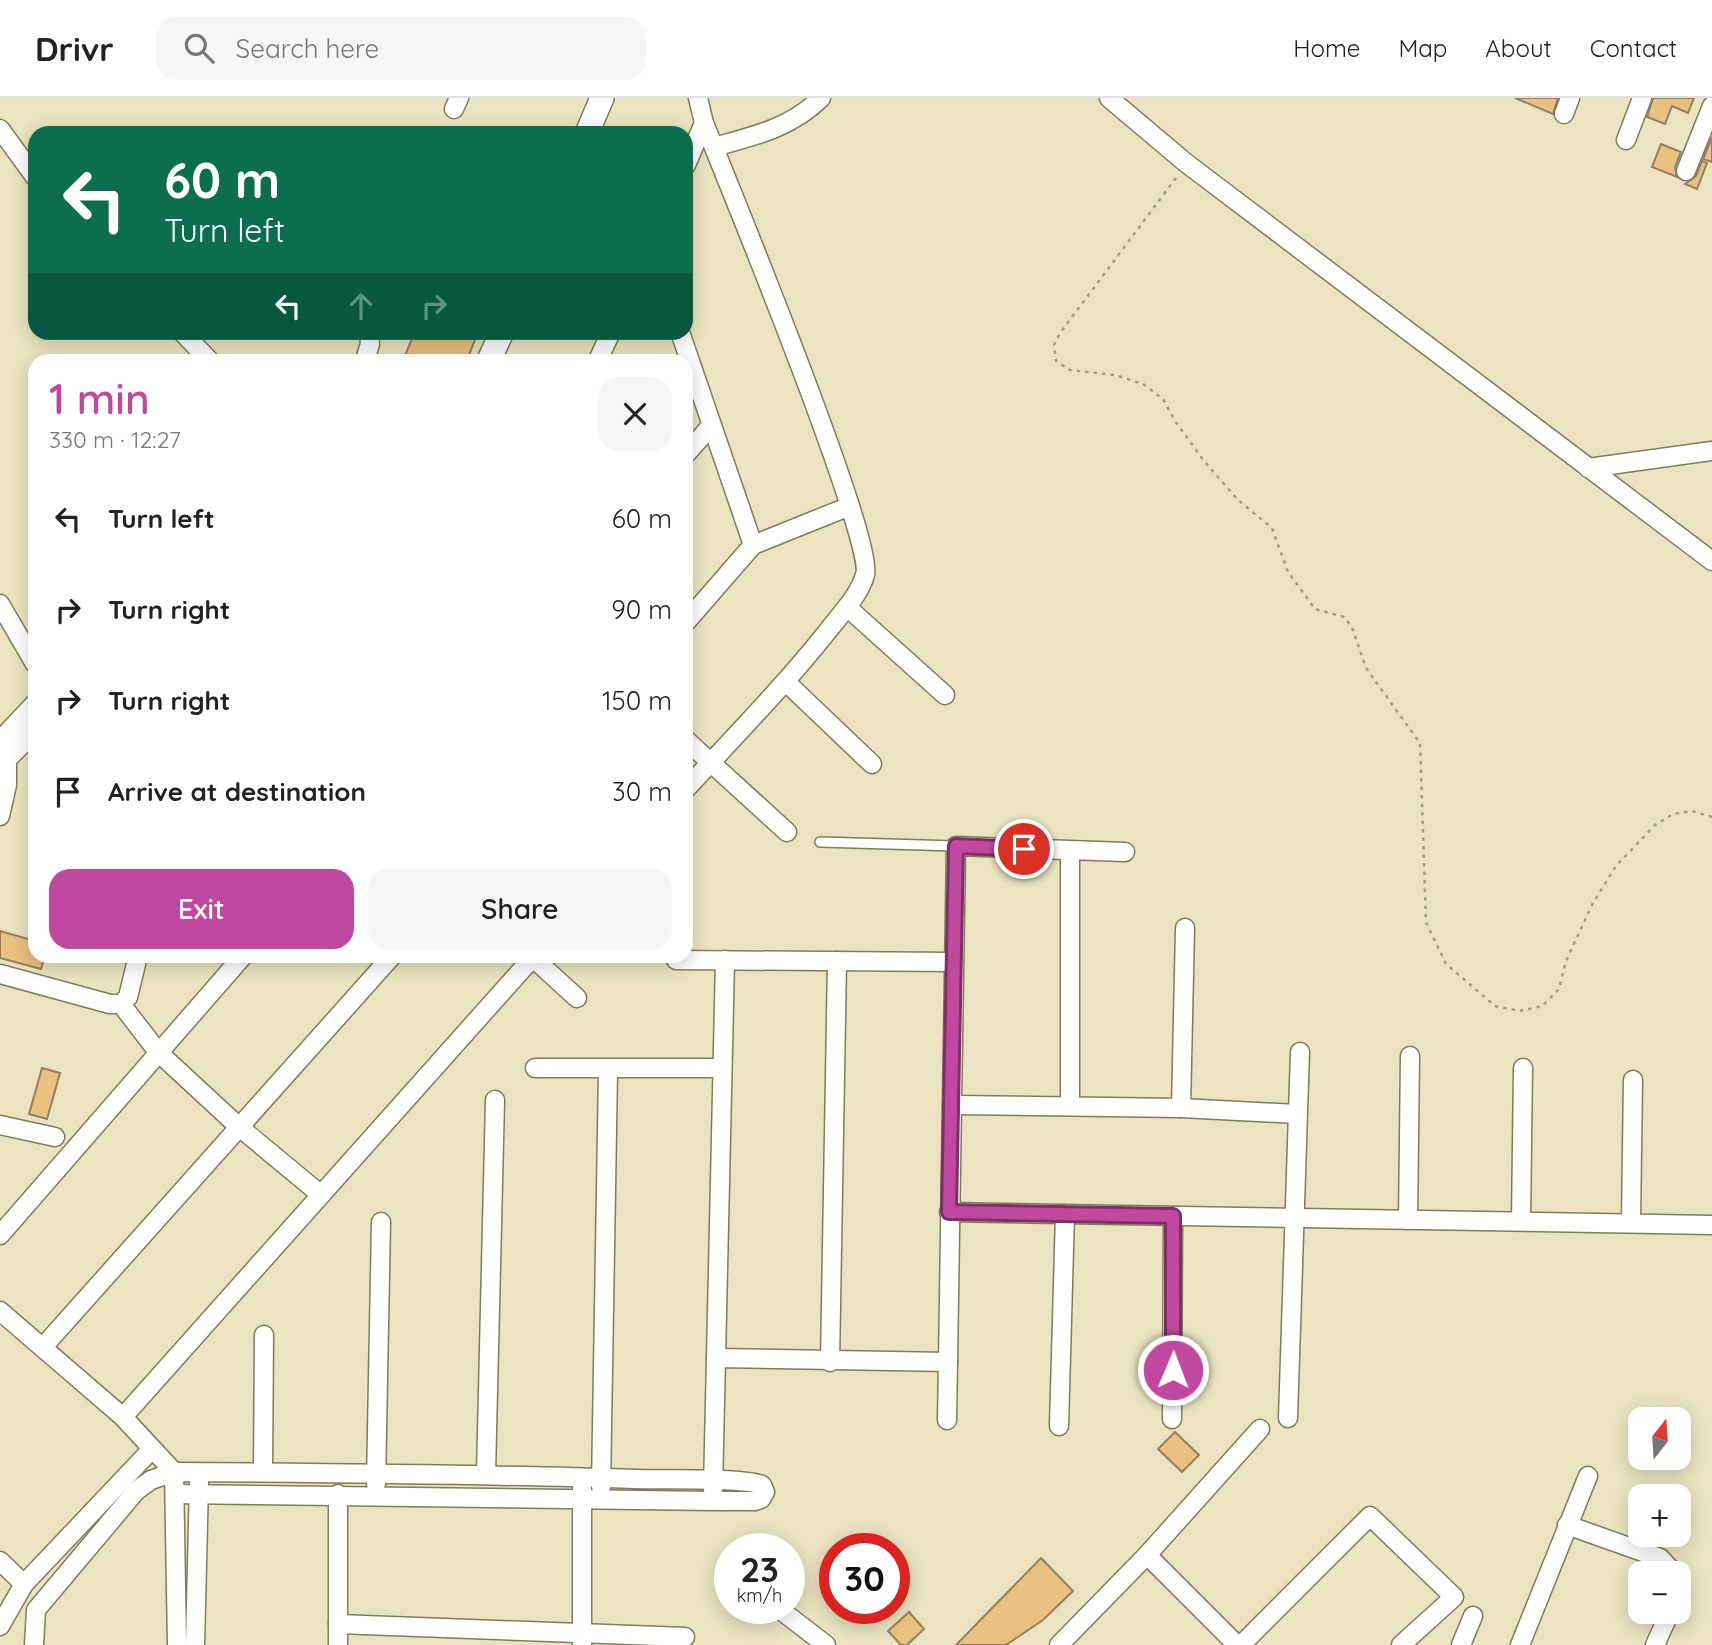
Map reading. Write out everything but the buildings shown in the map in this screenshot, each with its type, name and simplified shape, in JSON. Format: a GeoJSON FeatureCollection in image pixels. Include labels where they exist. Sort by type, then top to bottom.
{"type":"FeatureCollection","features":[{"type":"Feature","properties":{"kind":"street"},"geometry":{"type":"LineString","coordinates":[[590,126],[602,98]]}},
{"type":"Feature","properties":{"kind":"street"},"geometry":{"type":"LineString","coordinates":[[693,781],[786,683],[847,607],[865,577],[867,565],[850,506],[704,123],[698,98]]}},
{"type":"Feature","properties":{"kind":"street"},"geometry":{"type":"LineString","coordinates":[[714,147],[768,133],[805,114],[821,98]]}},
{"type":"Feature","properties":{"kind":"street"},"geometry":{"type":"LineString","coordinates":[[1109,98],[1186,163],[1712,561]]}},
{"type":"Feature","properties":{"kind":"street"},"geometry":{"type":"LineString","coordinates":[[1626,140],[1642,98]]}},
{"type":"Feature","properties":{"kind":"street"},"geometry":{"type":"LineString","coordinates":[[1686,171],[1712,106]]}},
{"type":"Feature","properties":{"kind":"street"},"geometry":{"type":"LineString","coordinates":[[693,149],[704,123]]}},
{"type":"Feature","properties":{"kind":"street"},"geometry":{"type":"LineString","coordinates":[[0,129],[28,167]]}},
{"type":"Feature","properties":{"kind":"street"},"geometry":{"type":"LineString","coordinates":[[190,340],[203,354]]}},
{"type":"Feature","properties":{"kind":"street"},"geometry":{"type":"LineString","coordinates":[[693,373],[753,545]]}},
{"type":"Feature","properties":{"kind":"street"},"geometry":{"type":"LineString","coordinates":[[693,446],[710,426]]}},
{"type":"Feature","properties":{"kind":"street"},"geometry":{"type":"LineString","coordinates":[[1588,468],[1712,451]]}},
{"type":"Feature","properties":{"kind":"street"},"geometry":{"type":"LineString","coordinates":[[693,614],[753,545],[850,506]]}},
{"type":"Feature","properties":{"kind":"street"},"geometry":{"type":"LineString","coordinates":[[0,604],[28,652]]}},
{"type":"Feature","properties":{"kind":"street"},"geometry":{"type":"LineString","coordinates":[[847,607],[946,695]]}},
{"type":"Feature","properties":{"kind":"street"},"geometry":{"type":"LineString","coordinates":[[786,683],[872,764]]}},
{"type":"Feature","properties":{"kind":"street"},"geometry":{"type":"LineString","coordinates":[[0,816],[7,785],[3,750],[28,716]]}},
{"type":"Feature","properties":{"kind":"street"},"geometry":{"type":"LineString","coordinates":[[3,750],[28,734]]}},
{"type":"Feature","properties":{"kind":"street"},"geometry":{"type":"LineString","coordinates":[[693,747],[787,832]]}},
{"type":"Feature","properties":{"kind":"street"},"geometry":{"type":"LineString","coordinates":[[947,1420],[956,846],[1125,852]]}},
{"type":"Feature","properties":{"kind":"street"},"geometry":{"type":"LineString","coordinates":[[1070,851],[1070,1106]]}},
{"type":"Feature","properties":{"kind":"street"},"geometry":{"type":"LineString","coordinates":[[1181,1108],[1185,928]]}},
{"type":"Feature","properties":{"kind":"street"},"geometry":{"type":"LineString","coordinates":[[693,960],[954,962]]}},
{"type":"Feature","properties":{"kind":"street"},"geometry":{"type":"LineString","coordinates":[[713,1501],[725,960]]}},
{"type":"Feature","properties":{"kind":"street"},"geometry":{"type":"LineString","coordinates":[[830,1362],[837,961]]}},
{"type":"Feature","properties":{"kind":"street"},"geometry":{"type":"LineString","coordinates":[[0,974],[110,1004],[121,1004],[128,997],[136,963]]}},
{"type":"Feature","properties":{"kind":"street"},"geometry":{"type":"LineString","coordinates":[[0,1235],[237,963]]}},
{"type":"Feature","properties":{"kind":"street"},"geometry":{"type":"LineString","coordinates":[[43,1347],[386,963]]}},
{"type":"Feature","properties":{"kind":"street"},"geometry":{"type":"LineString","coordinates":[[123,1417],[526,963]]}},
{"type":"Feature","properties":{"kind":"street"},"geometry":{"type":"LineString","coordinates":[[540,963],[577,998]]}},
{"type":"Feature","properties":{"kind":"street"},"geometry":{"type":"LineString","coordinates":[[121,1004],[158,1052],[238,1126],[320,1194]]}},
{"type":"Feature","properties":{"kind":"street"},"geometry":{"type":"LineString","coordinates":[[1288,1418],[1300,1052]]}},
{"type":"Feature","properties":{"kind":"street"},"geometry":{"type":"LineString","coordinates":[[1408,1220],[1410,1056]]}},
{"type":"Feature","properties":{"kind":"street"},"geometry":{"type":"LineString","coordinates":[[535,1068],[608,1071],[722,1068]]}},
{"type":"Feature","properties":{"kind":"street"},"geometry":{"type":"LineString","coordinates":[[1521,1221],[1523,1068]]}},
{"type":"Feature","properties":{"kind":"street"},"geometry":{"type":"LineString","coordinates":[[602,1498],[600,1478],[608,1071]]}},
{"type":"Feature","properties":{"kind":"street"},"geometry":{"type":"LineString","coordinates":[[1631,1222],[1633,1080]]}},
{"type":"Feature","properties":{"kind":"street"},"geometry":{"type":"LineString","coordinates":[[486,1474],[495,1100]]}},
{"type":"Feature","properties":{"kind":"street"},"geometry":{"type":"LineString","coordinates":[[952,1105],[1181,1108],[1297,1114]]}},
{"type":"Feature","properties":{"kind":"street"},"geometry":{"type":"LineString","coordinates":[[0,1125],[55,1138]]}},
{"type":"Feature","properties":{"kind":"street"},"geometry":{"type":"LineString","coordinates":[[949,1212],[1294,1220],[1712,1225]]}},
{"type":"Feature","properties":{"kind":"street"},"geometry":{"type":"LineString","coordinates":[[1059,1426],[1065,1214]]}},
{"type":"Feature","properties":{"kind":"street"},"geometry":{"type":"LineString","coordinates":[[1172,1419],[1173,1216]]}},
{"type":"Feature","properties":{"kind":"street"},"geometry":{"type":"LineString","coordinates":[[377,1495],[381,1222]]}},
{"type":"Feature","properties":{"kind":"street"},"geometry":{"type":"LineString","coordinates":[[0,1311],[123,1417],[174,1472],[177,1645]]}},
{"type":"Feature","properties":{"kind":"street"},"geometry":{"type":"LineString","coordinates":[[263,1471],[264,1335]]}},
{"type":"Feature","properties":{"kind":"street"},"geometry":{"type":"LineString","coordinates":[[716,1358],[948,1362]]}},
{"type":"Feature","properties":{"kind":"street"},"geometry":{"type":"LineString","coordinates":[[1059,1645],[1147,1555],[1260,1429]]}},
{"type":"Feature","properties":{"kind":"street"},"geometry":{"type":"LineString","coordinates":[[0,1626],[24,1584],[152,1449]]}},
{"type":"Feature","properties":{"kind":"street"},"geometry":{"type":"LineString","coordinates":[[34,1645],[36,1610],[136,1491],[151,1480],[174,1472],[486,1474],[713,1481],[755,1483],[762,1485],[765,1492],[755,1500],[713,1501],[338,1494],[175,1494]]}},
{"type":"Feature","properties":{"kind":"street"},"geometry":{"type":"LineString","coordinates":[[195,1645],[200,1493],[198,1472]]}},
{"type":"Feature","properties":{"kind":"street"},"geometry":{"type":"LineString","coordinates":[[1520,1645],[1588,1476]]}},
{"type":"Feature","properties":{"kind":"street"},"geometry":{"type":"LineString","coordinates":[[581,1478],[582,1639]]}},
{"type":"Feature","properties":{"kind":"street"},"geometry":{"type":"LineString","coordinates":[[338,1494],[338,1645]]}},
{"type":"Feature","properties":{"kind":"street"},"geometry":{"type":"LineString","coordinates":[[1147,1555],[1239,1645],[1370,1516],[1454,1597],[1401,1645]]}},
{"type":"Feature","properties":{"kind":"street"},"geometry":{"type":"LineString","coordinates":[[1567,1525],[1664,1561]]}},
{"type":"Feature","properties":{"kind":"street"},"geometry":{"type":"LineString","coordinates":[[0,1561],[24,1584]]}},
{"type":"Feature","properties":{"kind":"street"},"geometry":{"type":"LineString","coordinates":[[1461,1645],[1473,1616]]}},
{"type":"Feature","properties":{"kind":"street"},"geometry":{"type":"LineString","coordinates":[[338,1624],[456,1637],[685,1637]]}},
{"type":"Feature","properties":{"kind":"street"},"geometry":{"type":"LineString","coordinates":[[799,1624],[826,1645]]}},
{"type":"Feature","properties":{"kind":"street"},"geometry":{"type":"LineString","coordinates":[[1655,1645],[1665,1624]]}},
{"type":"Feature","properties":{"kind":"lane"},"geometry":{"type":"LineString","coordinates":[[820,842],[956,846]]}},
{"type":"Feature","properties":{"kind":"path"},"geometry":{"type":"LineString","coordinates":[[1186,163],[1060,333],[1054,345],[1056,361],[1070,370],[1115,375],[1143,384],[1163,399],[1203,461],[1238,500],[1272,528],[1288,572],[1315,608],[1344,617],[1352,627],[1353,640],[1366,668],[1420,743],[1426,922],[1446,964],[1495,1006],[1520,1011],[1542,1006],[1559,989],[1566,961],[1593,903],[1616,866],[1654,825],[1673,814],[1692,811],[1712,817]]}},
{"type":"Feature","properties":{"kind":"route"},"geometry":{"type":"LineString","coordinates":[[1024,849],[956,846],[949,1212],[1173,1216],[1173,1370]]}}]}
